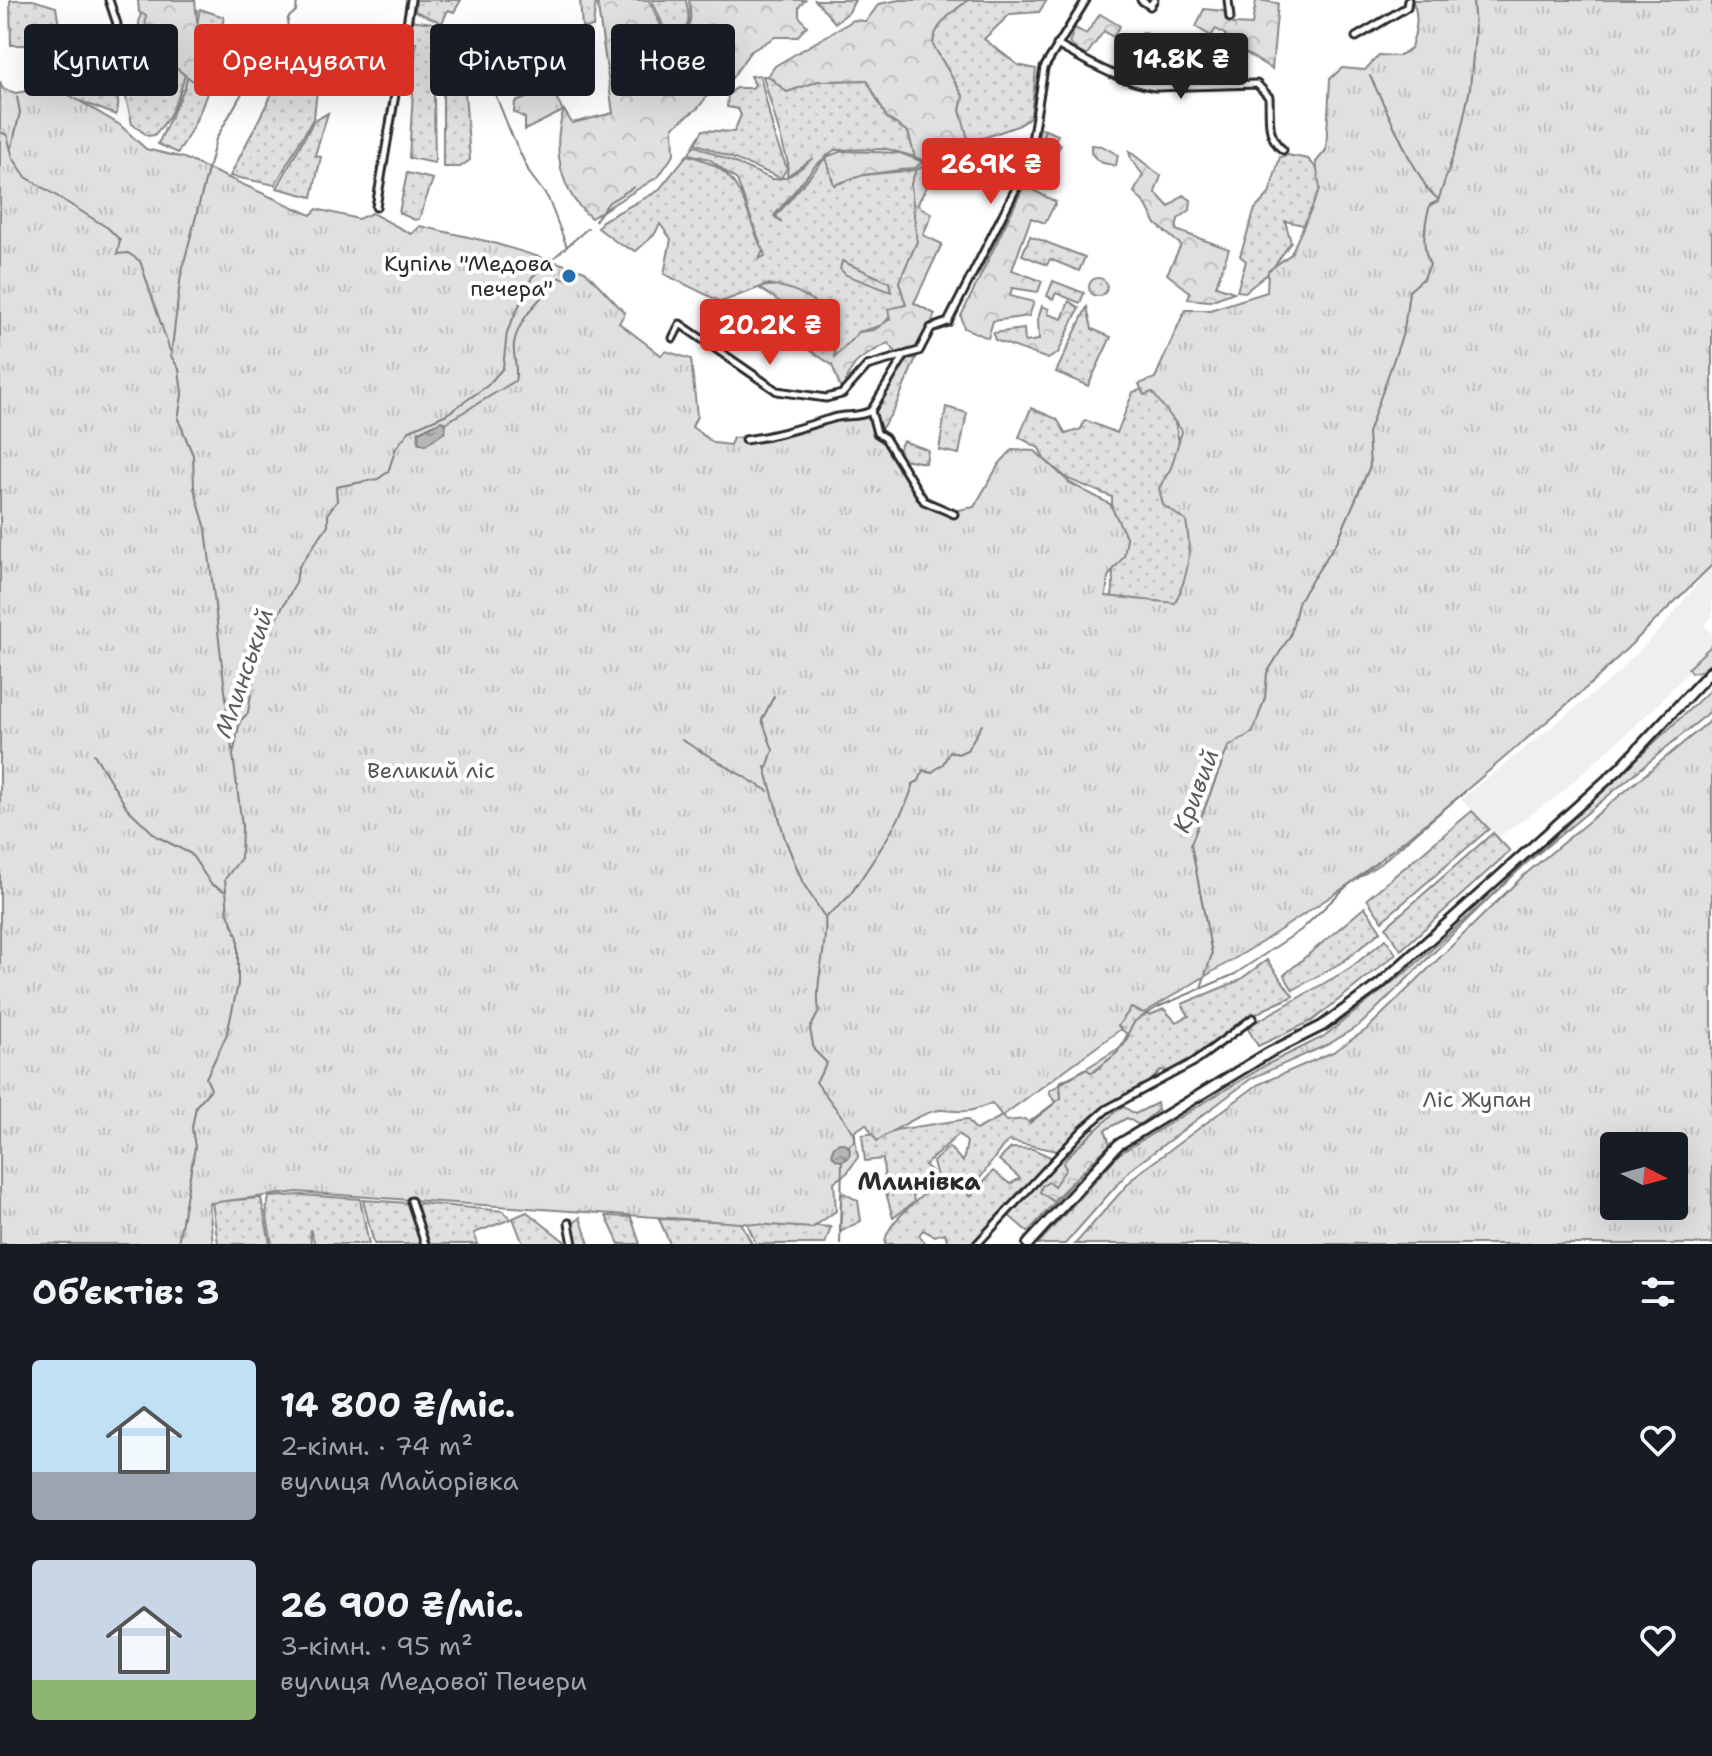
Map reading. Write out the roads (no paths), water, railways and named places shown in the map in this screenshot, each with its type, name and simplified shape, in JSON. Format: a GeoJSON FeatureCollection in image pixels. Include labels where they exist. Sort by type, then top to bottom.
{"type":"FeatureCollection","features":[{"type":"Feature","properties":{"kind":"main road"},"geometry":{"type":"LineString","coordinates":[[1028,1244],[1118,1145],[1270,1052],[1322,1026],[1380,984],[1527,854],[1665,722],[1712,670]]}},
{"type":"Feature","properties":{"kind":"street"},"geometry":{"type":"LineString","coordinates":[[109,0],[117,24]]}},
{"type":"Feature","properties":{"kind":"street"},"geometry":{"type":"LineString","coordinates":[[376,207],[411,0]]}},
{"type":"Feature","properties":{"kind":"street"},"geometry":{"type":"LineString","coordinates":[[673,338],[680,324],[777,391],[826,398],[842,394],[867,366],[919,351],[931,328],[948,322],[1028,165],[1042,78],[1057,45],[1086,0]]}},
{"type":"Feature","properties":{"kind":"street"},"geometry":{"type":"LineString","coordinates":[[1141,0],[1152,3]]}},
{"type":"Feature","properties":{"kind":"street"},"geometry":{"type":"LineString","coordinates":[[1228,0],[1230,18]]}},
{"type":"Feature","properties":{"kind":"street"},"geometry":{"type":"LineString","coordinates":[[1356,37],[1407,7],[1408,0]]}},
{"type":"Feature","properties":{"kind":"street"},"geometry":{"type":"LineString","coordinates":[[1057,45],[1103,72],[1138,84],[1155,87],[1257,84],[1269,97],[1270,130],[1274,143],[1283,150]]}},
{"type":"Feature","properties":{"kind":"street"},"geometry":{"type":"LineString","coordinates":[[745,440],[801,430],[832,418],[856,417],[871,411],[903,357]]}},
{"type":"Feature","properties":{"kind":"street"},"geometry":{"type":"LineString","coordinates":[[871,411],[877,433],[885,438],[924,501],[954,514]]}},
{"type":"Feature","properties":{"kind":"street"},"geometry":{"type":"LineString","coordinates":[[977,1244],[1082,1131],[1107,1109],[1194,1062],[1253,1018]]}},
{"type":"Feature","properties":{"kind":"street"},"geometry":{"type":"LineString","coordinates":[[411,1201],[425,1244]]}},
{"type":"Feature","properties":{"kind":"street"},"geometry":{"type":"LineString","coordinates":[[569,1223],[573,1244]]}},
{"type":"Feature","properties":{"kind":"water"},"geometry":{"type":"Polygon","coordinates":[[[441,421],[446,423],[445,432],[425,445],[418,442],[419,432],[441,421]]]}},
{"type":"Feature","properties":{"kind":"water"},"geometry":{"type":"Polygon","coordinates":[[[841,1143],[850,1152],[841,1161],[832,1152],[841,1143]]]}},
{"type":"Feature","properties":{"kind":"waterway"},"geometry":{"type":"LineString","coordinates":[[232,750],[206,529],[194,488],[193,455],[178,419],[182,395],[179,369],[171,356],[181,274],[216,139],[262,58],[286,40],[288,18],[296,11],[297,0]]}},
{"type":"Feature","properties":{"kind":"waterway","name":"Кривий"},"geometry":{"type":"LineString","coordinates":[[1201,988],[1212,954],[1191,844],[1228,747],[1253,732],[1265,698],[1267,673],[1290,636],[1299,600],[1338,540],[1370,466],[1368,433],[1404,330],[1409,291],[1424,278],[1430,265],[1424,243],[1428,213],[1430,205],[1438,201],[1460,135],[1470,88],[1475,34],[1473,0]]}},
{"type":"Feature","properties":{"kind":"waterway"},"geometry":{"type":"LineString","coordinates":[[1370,76],[1409,157],[1428,190],[1438,199]]}},
{"type":"Feature","properties":{"kind":"waterway"},"geometry":{"type":"LineString","coordinates":[[496,96],[530,174],[548,198],[567,247]]}},
{"type":"Feature","properties":{"kind":"waterway"},"geometry":{"type":"LineString","coordinates":[[12,147],[20,112],[17,97]]}},
{"type":"Feature","properties":{"kind":"waterway"},"geometry":{"type":"LineString","coordinates":[[0,132],[7,135],[13,158],[26,177],[108,228],[120,240],[117,254],[128,253],[140,261],[170,351]]}},
{"type":"Feature","properties":{"kind":"waterway","name":"Млинський"},"geometry":{"type":"LineString","coordinates":[[595,221],[609,202],[634,187]]}},
{"type":"Feature","properties":{"kind":"waterway","name":"Млинський"},"geometry":{"type":"LineString","coordinates":[[178,1244],[195,1147],[192,1128],[196,1106],[211,1089],[206,1078],[227,1034],[238,984],[238,938],[228,913],[225,879],[241,858],[242,826],[233,755],[240,721],[248,713],[254,674],[269,631],[296,583],[298,568],[328,525],[328,513],[337,501],[336,487],[378,479],[388,472],[396,448],[410,430],[447,414],[487,386],[503,368],[507,332],[532,277],[588,228]]}},
{"type":"Feature","properties":{"kind":"waterway","name":"Млинський"},"geometry":{"type":"LineString","coordinates":[[567,280],[566,274],[569,276]]}},
{"type":"Feature","properties":{"kind":"waterway","name":"Млинський"},"geometry":{"type":"LineString","coordinates":[[447,422],[515,381],[514,343],[521,325],[558,278],[574,278]]}},
{"type":"Feature","properties":{"kind":"waterway"},"geometry":{"type":"LineString","coordinates":[[767,768],[773,750],[762,720],[774,696]]}},
{"type":"Feature","properties":{"kind":"waterway"},"geometry":{"type":"LineString","coordinates":[[848,1146],[855,1141],[855,1134],[816,1082],[827,1063],[814,1050],[810,1029],[819,1011],[818,988],[825,918],[843,903],[867,870],[897,822],[912,784],[919,781],[923,770],[931,773],[943,764],[950,751],[958,754],[967,750],[982,725]]}},
{"type":"Feature","properties":{"kind":"waterway"},"geometry":{"type":"LineString","coordinates":[[682,740],[768,791]]}},
{"type":"Feature","properties":{"kind":"waterway"},"geometry":{"type":"LineString","coordinates":[[94,754],[127,808],[156,836],[191,854],[211,884],[224,891]]}},
{"type":"Feature","properties":{"kind":"waterway"},"geometry":{"type":"LineString","coordinates":[[765,767],[785,839],[803,883],[824,916]]}},
{"type":"Feature","properties":{"kind":"waterway"},"geometry":{"type":"LineString","coordinates":[[1029,1122],[1061,1098],[1060,1082],[1086,1069],[1092,1073],[1117,1053],[1135,1021],[1158,1007],[1235,974],[1301,930],[1347,886],[1465,792]]}},
{"type":"Feature","properties":{"kind":"waterway"},"geometry":{"type":"LineString","coordinates":[[840,1244],[842,1162]]}},
{"type":"Feature","properties":{"kind":"place","name":"Купіль \"Медова печера\""},"geometry":{"type":"Point","coordinates":[569,276]}},
{"type":"Feature","properties":{"kind":"district","name":"Млинівка"},"geometry":{"type":"Point","coordinates":[919,1182]}},
{"type":"Feature","properties":{"kind":"park label","name":"Великий ліс"},"geometry":{"type":"Point","coordinates":[431,770]}},
{"type":"Feature","properties":{"kind":"park label","name":"Ліс Жупан"},"geometry":{"type":"Point","coordinates":[1477,1099]}}]}
